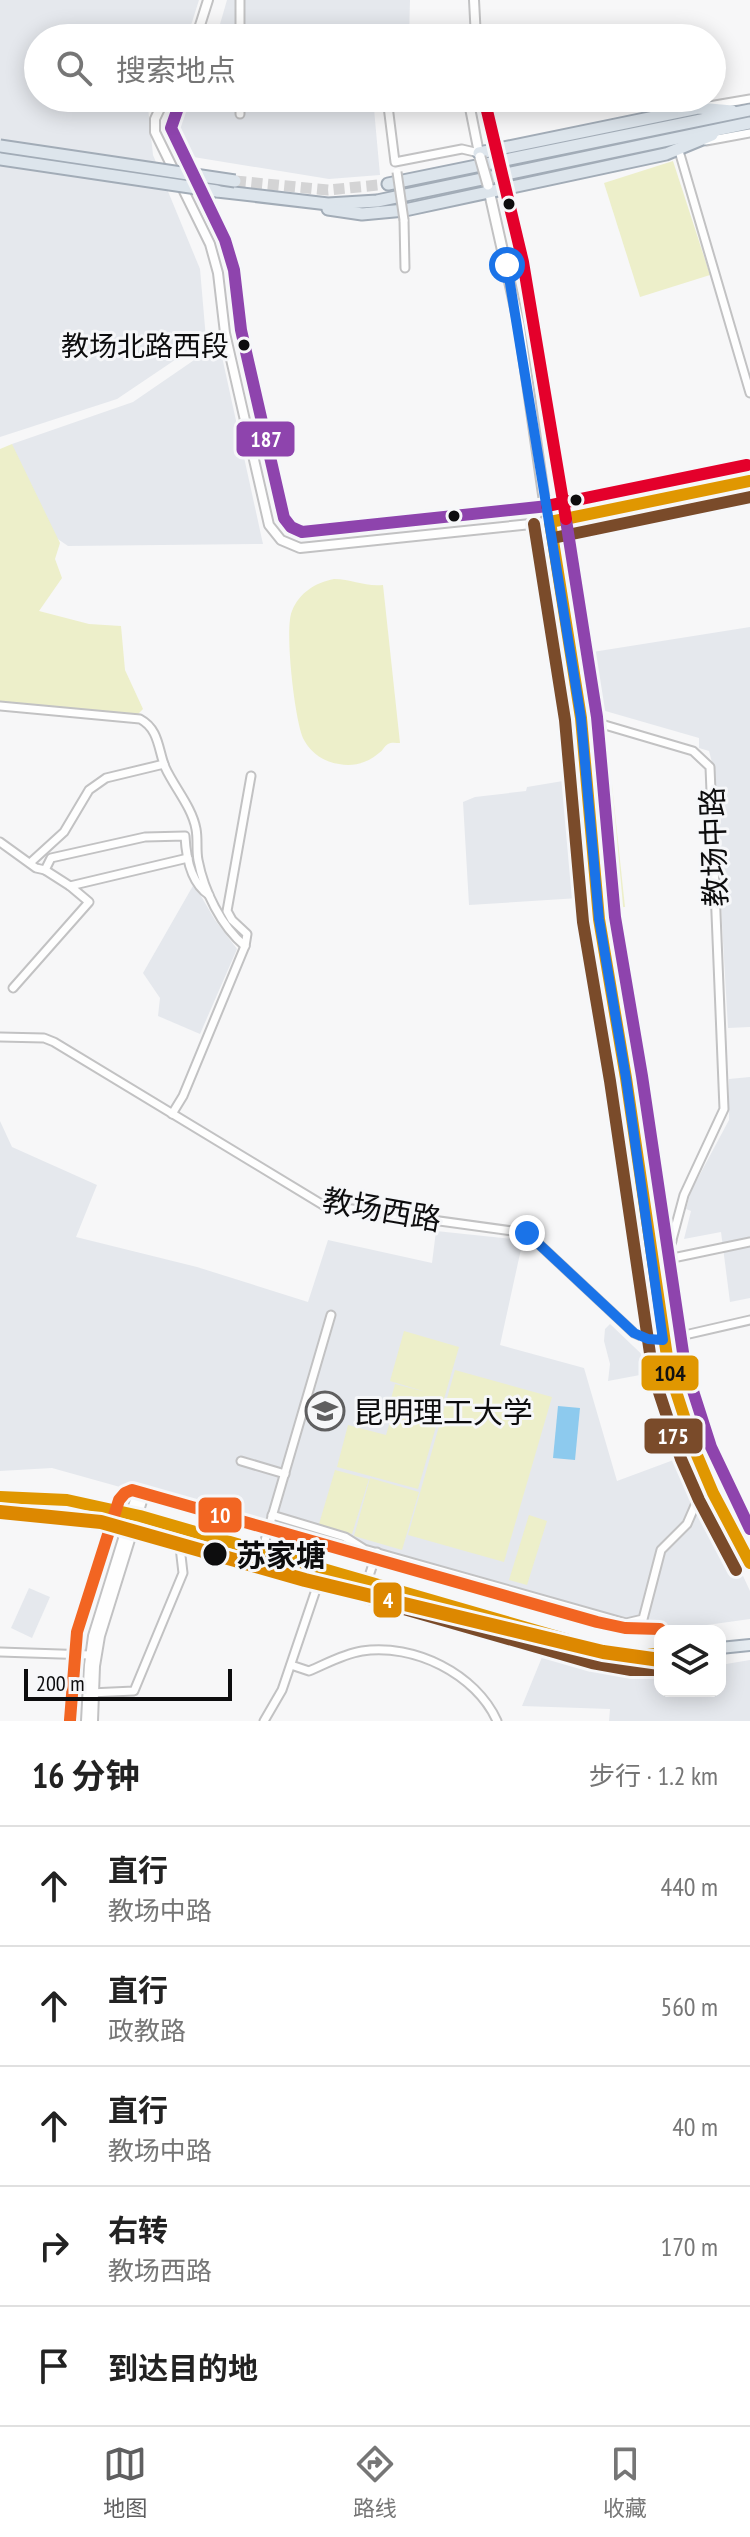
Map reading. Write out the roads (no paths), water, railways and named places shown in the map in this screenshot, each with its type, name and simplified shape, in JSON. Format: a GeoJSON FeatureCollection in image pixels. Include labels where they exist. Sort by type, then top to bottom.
{"type":"FeatureCollection","features":[{"type":"Feature","properties":{"kind":"highway"},"geometry":{"type":"LineString","coordinates":[[479,155],[679,112]]}},
{"type":"Feature","properties":{"kind":"highway"},"geometry":{"type":"LineString","coordinates":[[726,112],[748,115]]}},
{"type":"Feature","properties":{"kind":"highway"},"geometry":{"type":"LineString","coordinates":[[277,199],[349,213],[381,214],[679,151],[748,115]]}},
{"type":"Feature","properties":{"kind":"highway"},"geometry":{"type":"LineString","coordinates":[[388,184],[748,115]]}},
{"type":"Feature","properties":{"kind":"highway"},"geometry":{"type":"LineString","coordinates":[[0,159],[328,204],[377,201],[723,129]]}},
{"type":"Feature","properties":{"kind":"highway"},"geometry":{"type":"LineString","coordinates":[[0,146],[235,181]]}},
{"type":"Feature","properties":{"kind":"main road"},"geometry":{"type":"LineString","coordinates":[[479,155],[519,324],[545,505],[581,718],[599,919],[626,1078],[656,1298]]}},
{"type":"Feature","properties":{"kind":"main road","name":"教场中路"},"geometry":{"type":"LineString","coordinates":[[656,1298],[669,1370],[696,1453],[750,1563]]}},
{"type":"Feature","properties":{"kind":"main road"},"geometry":{"type":"LineString","coordinates":[[0,1497],[67,1500],[135,1515],[596,1648],[654,1654]]}},
{"type":"Feature","properties":{"kind":"main road"},"geometry":{"type":"LineString","coordinates":[[726,1647],[750,1645]]}},
{"type":"Feature","properties":{"kind":"street"},"geometry":{"type":"LineString","coordinates":[[200,24],[208,0]]}},
{"type":"Feature","properties":{"kind":"street"},"geometry":{"type":"LineString","coordinates":[[240,0],[240,24]]}},
{"type":"Feature","properties":{"kind":"street"},"geometry":{"type":"LineString","coordinates":[[474,0],[475,24]]}},
{"type":"Feature","properties":{"kind":"street"},"geometry":{"type":"LineString","coordinates":[[726,103],[750,99]]}},
{"type":"Feature","properties":{"kind":"street"},"geometry":{"type":"LineString","coordinates":[[158,112],[155,132],[210,244],[218,273],[225,333],[269,525],[281,540],[300,548],[550,522],[750,481]]}},
{"type":"Feature","properties":{"kind":"street"},"geometry":{"type":"LineString","coordinates":[[389,112],[404,220],[405,268]]}},
{"type":"Feature","properties":{"kind":"street"},"geometry":{"type":"LineString","coordinates":[[471,112],[479,155]]}},
{"type":"Feature","properties":{"kind":"street"},"geometry":{"type":"LineString","coordinates":[[696,143],[750,133]]}},
{"type":"Feature","properties":{"kind":"street"},"geometry":{"type":"LineString","coordinates":[[395,162],[462,149],[479,155]]}},
{"type":"Feature","properties":{"kind":"street"},"geometry":{"type":"LineString","coordinates":[[679,151],[750,393]]}},
{"type":"Feature","properties":{"kind":"street"},"geometry":{"type":"LineString","coordinates":[[0,706],[140,719],[154,731],[164,764],[196,827],[198,861],[220,918],[245,946]]}},
{"type":"Feature","properties":{"kind":"street","name":"教场中路"},"geometry":{"type":"LineString","coordinates":[[581,718],[693,751],[710,767],[724,1109],[693,1171],[656,1298]]}},
{"type":"Feature","properties":{"kind":"street"},"geometry":{"type":"LineString","coordinates":[[30,863],[64,832],[89,790],[106,778],[164,764]]}},
{"type":"Feature","properties":{"kind":"street"},"geometry":{"type":"LineString","coordinates":[[172,1114],[183,1096],[245,946],[247,934],[227,911],[251,776]]}},
{"type":"Feature","properties":{"kind":"street"},"geometry":{"type":"LineString","coordinates":[[45,870],[51,858],[145,837],[185,836],[196,881],[211,896]]}},
{"type":"Feature","properties":{"kind":"street"},"geometry":{"type":"LineString","coordinates":[[0,842],[36,868],[45,870],[70,886],[89,902],[13,988]]}},
{"type":"Feature","properties":{"kind":"street"},"geometry":{"type":"LineString","coordinates":[[70,886],[188,858]]}},
{"type":"Feature","properties":{"kind":"street","name":"教场西路"},"geometry":{"type":"LineString","coordinates":[[0,1037],[44,1038],[54,1042],[323,1205],[527,1233],[634,1333],[648,1339],[663,1340]]}},
{"type":"Feature","properties":{"kind":"street"},"geometry":{"type":"LineString","coordinates":[[649,1243],[661,1247],[673,1239]]}},
{"type":"Feature","properties":{"kind":"street"},"geometry":{"type":"LineString","coordinates":[[668,1259],[750,1242]]}},
{"type":"Feature","properties":{"kind":"street"},"geometry":{"type":"LineString","coordinates":[[264,1544],[331,1315]]}},
{"type":"Feature","properties":{"kind":"street"},"geometry":{"type":"LineString","coordinates":[[663,1340],[750,1320]]}},
{"type":"Feature","properties":{"kind":"street"},"geometry":{"type":"LineString","coordinates":[[241,1461],[285,1474]]}},
{"type":"Feature","properties":{"kind":"street"},"geometry":{"type":"LineString","coordinates":[[272,1515],[345,1537],[364,1549],[635,1623],[643,1619],[661,1550],[687,1524],[697,1501],[707,1495]]}},
{"type":"Feature","properties":{"kind":"street"},"geometry":{"type":"LineString","coordinates":[[86,1721],[100,1636],[139,1500]]}},
{"type":"Feature","properties":{"kind":"street"},"geometry":{"type":"LineString","coordinates":[[93,1721],[90,1655],[93,1636],[135,1515]]}},
{"type":"Feature","properties":{"kind":"street"},"geometry":{"type":"LineString","coordinates":[[91,1693],[134,1691],[183,1573],[180,1547],[186,1530]]}},
{"type":"Feature","properties":{"kind":"street"},"geometry":{"type":"LineString","coordinates":[[738,1542],[750,1539]]}},
{"type":"Feature","properties":{"kind":"street"},"geometry":{"type":"LineString","coordinates":[[367,1582],[377,1552]]}},
{"type":"Feature","properties":{"kind":"street"},"geometry":{"type":"LineString","coordinates":[[264,1721],[282,1690],[323,1569]]}},
{"type":"Feature","properties":{"kind":"street"},"geometry":{"type":"LineString","coordinates":[[645,1611],[654,1614]]}},
{"type":"Feature","properties":{"kind":"street"},"geometry":{"type":"LineString","coordinates":[[291,1665],[309,1671],[362,1651],[414,1656],[440,1664],[472,1684],[490,1705],[497,1721]]}},
{"type":"Feature","properties":{"kind":"street"},"geometry":{"type":"LineString","coordinates":[[0,1652],[90,1655]]}},
{"type":"Feature","properties":{"kind":"water"},"geometry":{"type":"Polygon","coordinates":[[[558,1406],[580,1408],[575,1460],[553,1458],[558,1406]]]}},
{"type":"Feature","properties":{"kind":"tunnel"},"geometry":{"type":"LineString","coordinates":[[235,181],[328,190],[388,184]]}},
{"type":"Feature","properties":{"kind":"place","name":"教场北路西段"},"geometry":{"type":"Point","coordinates":[244,345]}},
{"type":"Feature","properties":{"kind":"place","name":"昆明理工大学"},"geometry":{"type":"Point","coordinates":[325,1411]}},
{"type":"Feature","properties":{"kind":"place","name":"苏家塘"},"geometry":{"type":"Point","coordinates":[215,1554]}}]}
